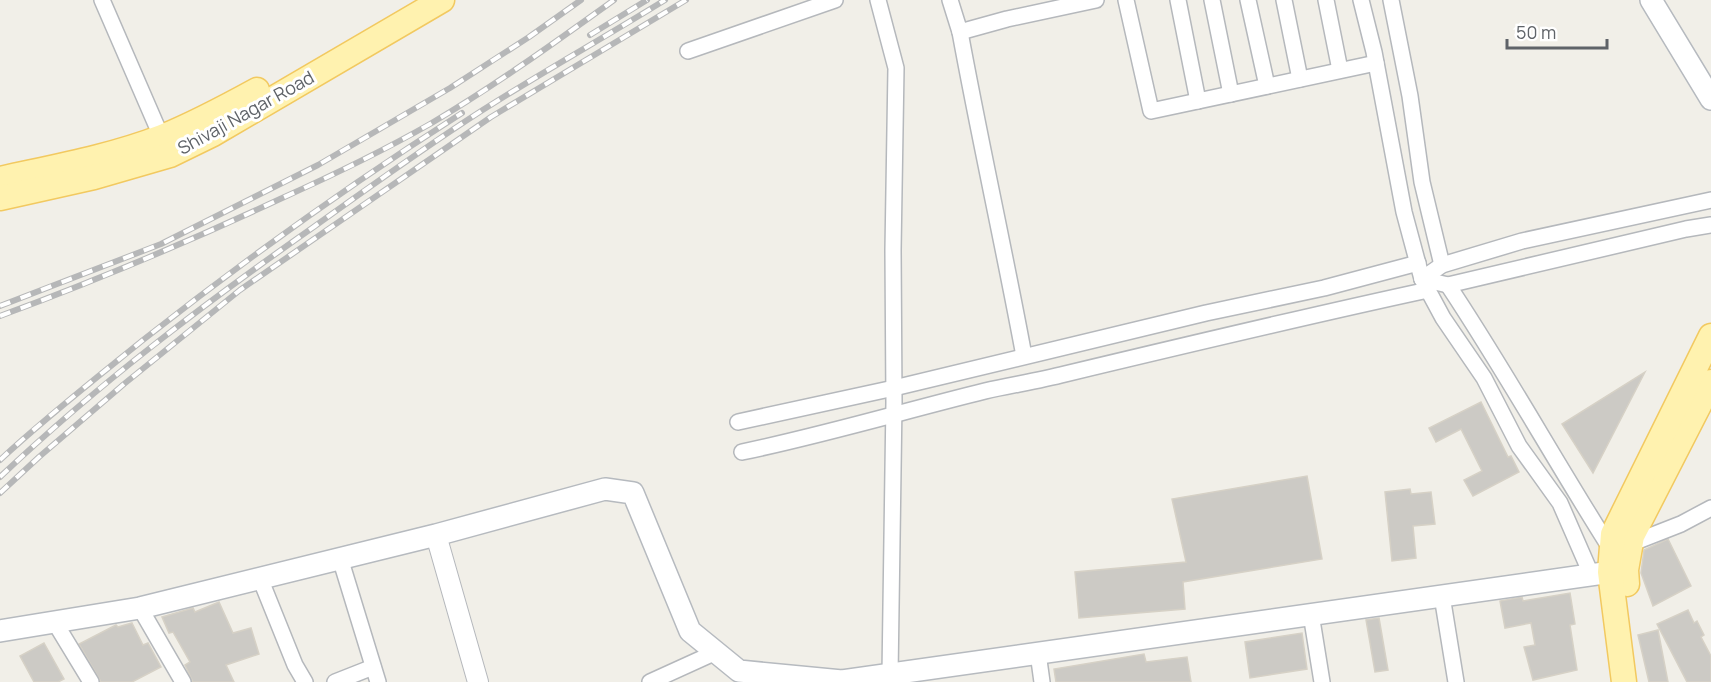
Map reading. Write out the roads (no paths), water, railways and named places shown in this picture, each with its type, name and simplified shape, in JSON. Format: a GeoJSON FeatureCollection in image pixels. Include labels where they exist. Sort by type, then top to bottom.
{"type":"FeatureCollection","features":[{"type":"Feature","properties":{"kind":"main road","name":"Shivaji Nagar Road"},"geometry":{"type":"LineString","coordinates":[[0,198],[94,177],[166,146],[224,108],[413,0]]}},
{"type":"Feature","properties":{"kind":"main road","name":"Shivaji Nagar Road"},"geometry":{"type":"LineString","coordinates":[[0,178],[102,156],[166,146],[213,134],[442,0]]}},
{"type":"Feature","properties":{"kind":"main road"},"geometry":{"type":"LineString","coordinates":[[1651,0],[1705,74],[1711,99]]}},
{"type":"Feature","properties":{"kind":"main road"},"geometry":{"type":"LineString","coordinates":[[1624,682],[1613,534],[1706,367],[1711,336]]}},
{"type":"Feature","properties":{"kind":"main road"},"geometry":{"type":"LineString","coordinates":[[0,631],[140,608],[436,535],[605,489],[633,493],[690,631],[740,671],[842,682],[1442,596],[1614,562],[1632,536],[1711,382]]}},
{"type":"Feature","properties":{"kind":"main road"},"geometry":{"type":"LineString","coordinates":[[1614,562],[1640,682]]}},
{"type":"Feature","properties":{"kind":"street"},"geometry":{"type":"LineString","coordinates":[[102,0],[166,146]]}},
{"type":"Feature","properties":{"kind":"street"},"geometry":{"type":"LineString","coordinates":[[688,51],[834,0]]}},
{"type":"Feature","properties":{"kind":"street"},"geometry":{"type":"LineString","coordinates":[[878,0],[896,68],[890,675]]}},
{"type":"Feature","properties":{"kind":"street"},"geometry":{"type":"LineString","coordinates":[[950,0],[960,32],[981,148],[1003,241],[1024,356]]}},
{"type":"Feature","properties":{"kind":"street"},"geometry":{"type":"LineString","coordinates":[[960,32],[1007,19],[1096,0]]}},
{"type":"Feature","properties":{"kind":"street"},"geometry":{"type":"LineString","coordinates":[[1126,0],[1151,111],[1376,63]]}},
{"type":"Feature","properties":{"kind":"street"},"geometry":{"type":"LineString","coordinates":[[1178,0],[1198,101]]}},
{"type":"Feature","properties":{"kind":"street"},"geometry":{"type":"LineString","coordinates":[[1212,0],[1231,94]]}},
{"type":"Feature","properties":{"kind":"street"},"geometry":{"type":"LineString","coordinates":[[1248,0],[1267,86]]}},
{"type":"Feature","properties":{"kind":"street"},"geometry":{"type":"LineString","coordinates":[[1284,0],[1300,79]]}},
{"type":"Feature","properties":{"kind":"street"},"geometry":{"type":"LineString","coordinates":[[1326,0],[1340,70]]}},
{"type":"Feature","properties":{"kind":"street"},"geometry":{"type":"LineString","coordinates":[[1361,0],[1376,63],[1404,212],[1425,284],[1443,318],[1484,378],[1519,446],[1560,503],[1614,562]]}},
{"type":"Feature","properties":{"kind":"street"},"geometry":{"type":"LineString","coordinates":[[1391,0],[1410,96],[1422,182],[1442,265]]}},
{"type":"Feature","properties":{"kind":"street"},"geometry":{"type":"LineString","coordinates":[[1425,284],[1442,265],[1522,241],[1711,200]]}},
{"type":"Feature","properties":{"kind":"street"},"geometry":{"type":"LineString","coordinates":[[742,452],[796,441],[894,413],[1241,331],[1425,284],[1448,285],[1686,228],[1711,225]]}},
{"type":"Feature","properties":{"kind":"street"},"geometry":{"type":"LineString","coordinates":[[738,422],[894,388],[1206,313],[1324,288],[1418,263]]}},
{"type":"Feature","properties":{"kind":"street"},"geometry":{"type":"LineString","coordinates":[[1448,285],[1485,339],[1614,562]]}},
{"type":"Feature","properties":{"kind":"street"},"geometry":{"type":"LineString","coordinates":[[1614,562],[1711,508]]}},
{"type":"Feature","properties":{"kind":"street"},"geometry":{"type":"LineString","coordinates":[[436,535],[478,682]]}},
{"type":"Feature","properties":{"kind":"street"},"geometry":{"type":"LineString","coordinates":[[334,682],[375,675],[340,558]]}},
{"type":"Feature","properties":{"kind":"street"},"geometry":{"type":"LineString","coordinates":[[260,578],[295,666],[305,682]]}},
{"type":"Feature","properties":{"kind":"street"},"geometry":{"type":"LineString","coordinates":[[1442,596],[1456,682]]}},
{"type":"Feature","properties":{"kind":"street"},"geometry":{"type":"LineString","coordinates":[[140,608],[183,682]]}},
{"type":"Feature","properties":{"kind":"street"},"geometry":{"type":"LineString","coordinates":[[1311,614],[1322,682]]}},
{"type":"Feature","properties":{"kind":"street"},"geometry":{"type":"LineString","coordinates":[[54,621],[91,682]]}},
{"type":"Feature","properties":{"kind":"street"},"geometry":{"type":"LineString","coordinates":[[650,682],[716,652]]}},
{"type":"Feature","properties":{"kind":"street"},"geometry":{"type":"LineString","coordinates":[[1038,653],[1042,682]]}},
{"type":"Feature","properties":{"kind":"railway"},"geometry":{"type":"LineString","coordinates":[[0,306],[161,244],[318,165],[450,88],[581,0]]}},
{"type":"Feature","properties":{"kind":"railway"},"geometry":{"type":"LineString","coordinates":[[0,316],[176,246],[374,154],[430,124],[477,95],[614,0]]}},
{"type":"Feature","properties":{"kind":"railway"},"geometry":{"type":"LineString","coordinates":[[590,35],[647,0]]}},
{"type":"Feature","properties":{"kind":"railway"},"geometry":{"type":"LineString","coordinates":[[0,477],[114,377],[274,255],[475,115],[665,0]]}},
{"type":"Feature","properties":{"kind":"railway"},"geometry":{"type":"LineString","coordinates":[[0,493],[124,384],[240,290],[491,117],[686,0]]}},
{"type":"Feature","properties":{"kind":"railway"},"geometry":{"type":"LineString","coordinates":[[0,460],[143,340],[221,280],[340,194],[462,113]]}}]}
